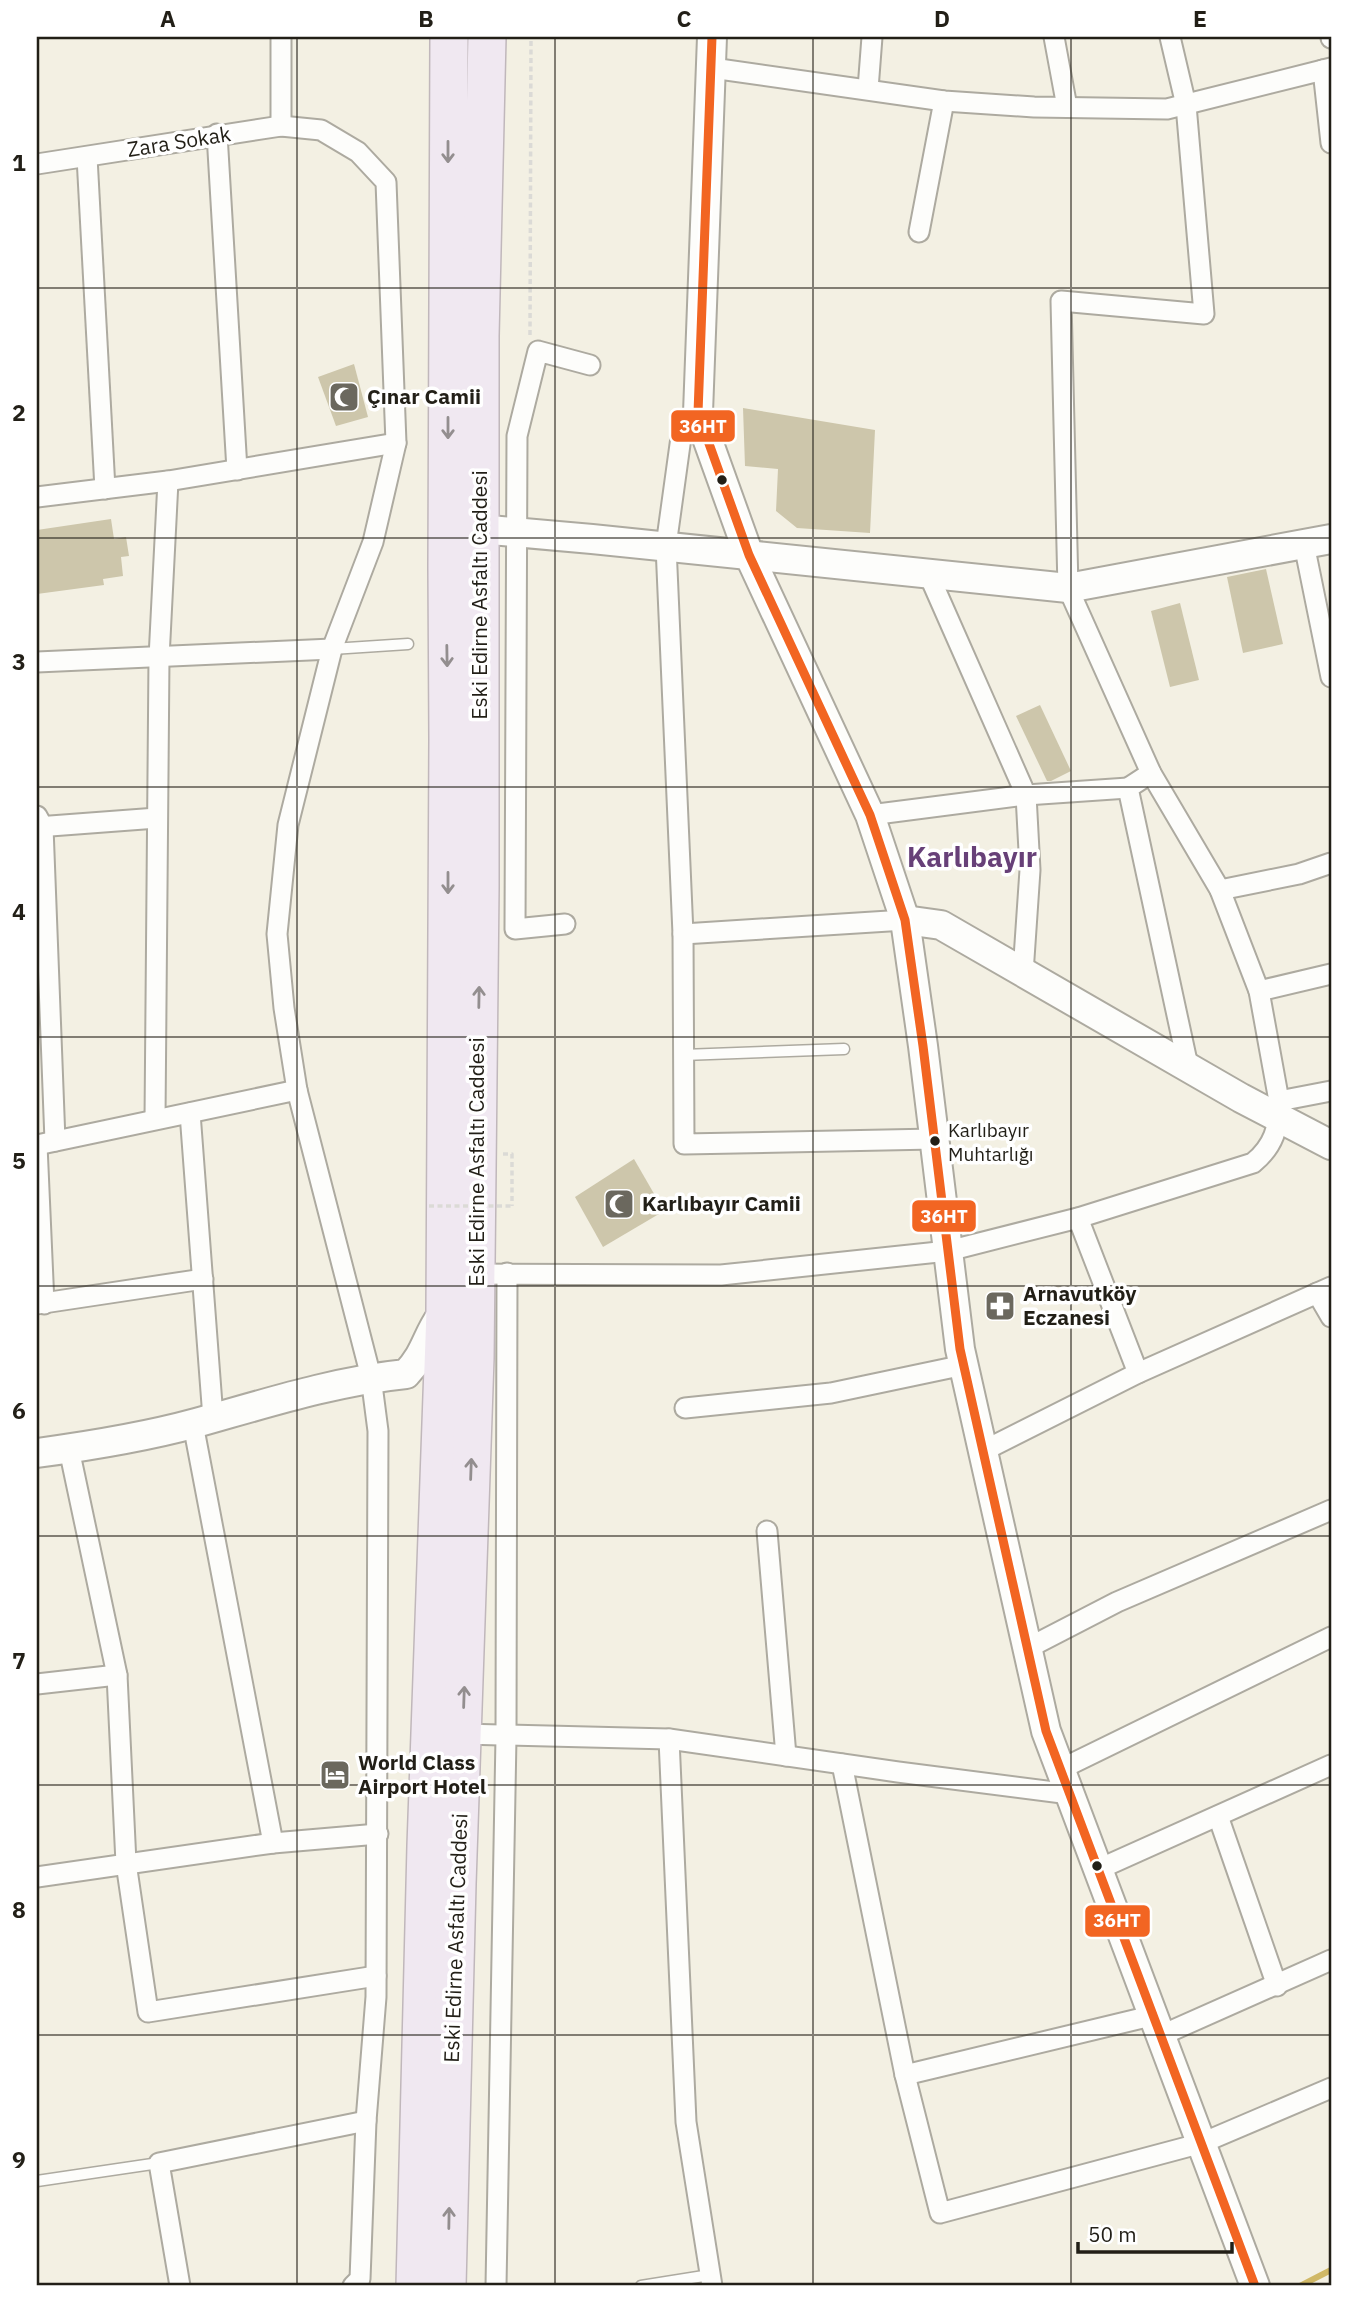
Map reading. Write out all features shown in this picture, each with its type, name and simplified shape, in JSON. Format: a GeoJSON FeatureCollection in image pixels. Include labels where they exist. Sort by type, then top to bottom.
{"type":"FeatureCollection","features":[{"type":"Feature","properties":{"kind":"highway"},"geometry":{"type":"LineString","coordinates":[[438,37],[449,83]]}},
{"type":"Feature","properties":{"kind":"highway","name":"Eski Edirne Asfaltı Caddesi"},"geometry":{"type":"LineString","coordinates":[[415,2286],[426,1846],[445,1311],[449,37]]}},
{"type":"Feature","properties":{"kind":"highway","name":"Eski Edirne Asfaltı Caddesi"},"geometry":{"type":"LineString","coordinates":[[447,2286],[463,1734],[492,1274],[480,529],[480,336],[487,37]]}},
{"type":"Feature","properties":{"kind":"highway"},"geometry":{"type":"LineString","coordinates":[[486,137],[503,37]]}},
{"type":"Feature","properties":{"kind":"main road"},"geometry":{"type":"LineString","coordinates":[[712,37],[698,413],[749,555],[870,815],[905,920],[964,1365],[1046,1731],[1255,2286]]}},
{"type":"Feature","properties":{"kind":"main road"},"geometry":{"type":"LineString","coordinates":[[480,529],[1069,588],[1331,539]]}},
{"type":"Feature","properties":{"kind":"main road"},"geometry":{"type":"LineString","coordinates":[[905,920],[941,925],[1241,1098],[1279,1109],[1331,1145]]}},
{"type":"Feature","properties":{"kind":"main road"},"geometry":{"type":"LineString","coordinates":[[37,1453],[203,1421],[371,1377],[406,1374],[418,1362],[435,1324],[445,1311]]}},
{"type":"Feature","properties":{"kind":"main road"},"geometry":{"type":"LineString","coordinates":[[406,1374],[424,1393],[440,1424]]}},
{"type":"Feature","properties":{"kind":"street"},"geometry":{"type":"LineString","coordinates":[[281,37],[281,126]]}},
{"type":"Feature","properties":{"kind":"street"},"geometry":{"type":"LineString","coordinates":[[868,89],[872,37]]}},
{"type":"Feature","properties":{"kind":"street"},"geometry":{"type":"LineString","coordinates":[[1054,37],[1067,107]]}},
{"type":"Feature","properties":{"kind":"street"},"geometry":{"type":"LineString","coordinates":[[492,1274],[721,1275],[948,1251],[1078,1218],[1254,1163],[1273,1144],[1279,1109],[1259,991],[1220,890],[1151,773],[1069,588],[1061,302],[1205,314],[1186,105],[1170,37]]}},
{"type":"Feature","properties":{"kind":"street"},"geometry":{"type":"LineString","coordinates":[[712,68],[944,101],[1167,109],[1327,69],[1331,143]]}},
{"type":"Feature","properties":{"kind":"street"},"geometry":{"type":"LineString","coordinates":[[919,232],[944,101]]}},
{"type":"Feature","properties":{"kind":"street","name":"Zara Sokak"},"geometry":{"type":"LineString","coordinates":[[37,164],[281,126],[321,130],[358,152],[386,182],[396,443]]}},
{"type":"Feature","properties":{"kind":"street"},"geometry":{"type":"LineString","coordinates":[[217,134],[237,470]]}},
{"type":"Feature","properties":{"kind":"street"},"geometry":{"type":"LineString","coordinates":[[87,157],[105,489]]}},
{"type":"Feature","properties":{"kind":"street","name":"Eski Edirne Asfaltı Caddesi"},"geometry":{"type":"LineString","coordinates":[[565,924],[515,929],[517,436],[538,351],[590,365]]}},
{"type":"Feature","properties":{"kind":"street"},"geometry":{"type":"LineString","coordinates":[[698,413],[682,430],[666,546],[683,934],[684,1144],[934,1139]]}},
{"type":"Feature","properties":{"kind":"street"},"geometry":{"type":"LineString","coordinates":[[37,497],[168,481],[396,443],[373,542],[332,649],[288,825],[277,934],[284,1008],[297,1090],[371,1377],[378,1430],[376,1976],[366,2121],[360,2279],[353,2286]]}},
{"type":"Feature","properties":{"kind":"street"},"geometry":{"type":"LineString","coordinates":[[155,1119],[159,658],[168,481]]}},
{"type":"Feature","properties":{"kind":"street"},"geometry":{"type":"LineString","coordinates":[[1304,544],[1331,677]]}},
{"type":"Feature","properties":{"kind":"street"},"geometry":{"type":"LineString","coordinates":[[928,573],[1026,795],[1030,870],[1023,973]]}},
{"type":"Feature","properties":{"kind":"street"},"geometry":{"type":"LineString","coordinates":[[37,663],[332,649]]}},
{"type":"Feature","properties":{"kind":"street"},"geometry":{"type":"LineString","coordinates":[[870,815],[1026,795],[1128,788],[1151,773]]}},
{"type":"Feature","properties":{"kind":"street"},"geometry":{"type":"LineString","coordinates":[[1128,788],[1188,1066]]}},
{"type":"Feature","properties":{"kind":"street"},"geometry":{"type":"LineString","coordinates":[[157,818],[39,823],[43,1144],[40,1304],[203,1279]]}},
{"type":"Feature","properties":{"kind":"street"},"geometry":{"type":"LineString","coordinates":[[1220,890],[1299,874],[1331,863]]}},
{"type":"Feature","properties":{"kind":"street"},"geometry":{"type":"LineString","coordinates":[[683,934],[905,920]]}},
{"type":"Feature","properties":{"kind":"street"},"geometry":{"type":"LineString","coordinates":[[1259,991],[1331,974]]}},
{"type":"Feature","properties":{"kind":"street"},"geometry":{"type":"LineString","coordinates":[[43,1144],[297,1090]]}},
{"type":"Feature","properties":{"kind":"street"},"geometry":{"type":"LineString","coordinates":[[1279,1109],[1331,1091]]}},
{"type":"Feature","properties":{"kind":"street"},"geometry":{"type":"LineString","coordinates":[[190,1113],[203,1279],[203,1421],[273,1843]]}},
{"type":"Feature","properties":{"kind":"street"},"geometry":{"type":"LineString","coordinates":[[1078,1218],[1138,1373]]}},
{"type":"Feature","properties":{"kind":"street","name":"Eski Edirne Asfaltı Caddesi"},"geometry":{"type":"LineString","coordinates":[[492,1274],[506,1737],[496,2286]]}},
{"type":"Feature","properties":{"kind":"street"},"geometry":{"type":"LineString","coordinates":[[983,1451],[1138,1373],[1324,1290],[1331,1317]]}},
{"type":"Feature","properties":{"kind":"street"},"geometry":{"type":"LineString","coordinates":[[685,1408],[831,1394],[964,1365]]}},
{"type":"Feature","properties":{"kind":"street"},"geometry":{"type":"LineString","coordinates":[[69,1448],[117,1675],[126,1863],[148,2012],[376,1976]]}},
{"type":"Feature","properties":{"kind":"street"},"geometry":{"type":"LineString","coordinates":[[1028,1648],[1117,1602],[1331,1510]]}},
{"type":"Feature","properties":{"kind":"street"},"geometry":{"type":"LineString","coordinates":[[767,1531],[786,1756]]}},
{"type":"Feature","properties":{"kind":"street"},"geometry":{"type":"LineString","coordinates":[[463,1734],[669,1739],[842,1764],[1065,1781],[1331,1637]]}},
{"type":"Feature","properties":{"kind":"street"},"geometry":{"type":"LineString","coordinates":[[37,1684],[117,1675]]}},
{"type":"Feature","properties":{"kind":"street"},"geometry":{"type":"LineString","coordinates":[[669,1739],[686,2122],[711,2281]]}},
{"type":"Feature","properties":{"kind":"street"},"geometry":{"type":"LineString","coordinates":[[842,1764],[905,2075],[940,2213],[1202,2143],[1331,2088]]}},
{"type":"Feature","properties":{"kind":"street"},"geometry":{"type":"LineString","coordinates":[[1099,1869],[1331,1765]]}},
{"type":"Feature","properties":{"kind":"street"},"geometry":{"type":"LineString","coordinates":[[1218,1816],[1277,1986]]}},
{"type":"Feature","properties":{"kind":"street"},"geometry":{"type":"LineString","coordinates":[[37,1877],[273,1843],[378,1834]]}},
{"type":"Feature","properties":{"kind":"street"},"geometry":{"type":"LineString","coordinates":[[905,2075],[1158,2025],[1277,1986],[1331,1960]]}},
{"type":"Feature","properties":{"kind":"street"},"geometry":{"type":"LineString","coordinates":[[180,2286],[159,2163],[366,2121]]}},
{"type":"Feature","properties":{"kind":"lane"},"geometry":{"type":"LineString","coordinates":[[332,649],[408,644]]}},
{"type":"Feature","properties":{"kind":"lane"},"geometry":{"type":"LineString","coordinates":[[682,1055],[844,1049]]}},
{"type":"Feature","properties":{"kind":"lane"},"geometry":{"type":"LineString","coordinates":[[37,2181],[159,2163]]}},
{"type":"Feature","properties":{"kind":"lane"},"geometry":{"type":"LineString","coordinates":[[641,2286],[711,2281]]}},
{"type":"Feature","properties":{"kind":"path"},"geometry":{"type":"LineString","coordinates":[[429,1206],[512,1206],[512,1154],[499,1154]]}},
{"type":"Feature","properties":{"kind":"building","name":"Çınar Camii"},"geometry":{"type":"Polygon","coordinates":[[[354,364],[368,417],[336,426],[318,377],[354,364]]]}},
{"type":"Feature","properties":{"kind":"building"},"geometry":{"type":"Polygon","coordinates":[[[743,408],[875,430],[870,533],[797,528],[776,511],[778,469],[745,466],[743,408]]]}},
{"type":"Feature","properties":{"kind":"building"},"geometry":{"type":"Polygon","coordinates":[[[111,519],[114,539],[126,537],[129,556],[121,557],[123,576],[103,579],[104,585],[37,594],[37,530],[111,519]]]}},
{"type":"Feature","properties":{"kind":"building"},"geometry":{"type":"Polygon","coordinates":[[[1266,569],[1283,644],[1243,653],[1227,577],[1266,569]]]}},
{"type":"Feature","properties":{"kind":"building"},"geometry":{"type":"Polygon","coordinates":[[[1180,603],[1199,680],[1170,687],[1151,611],[1180,603]]]}},
{"type":"Feature","properties":{"kind":"building"},"geometry":{"type":"Polygon","coordinates":[[[1040,705],[1071,771],[1051,781],[1047,781],[1016,716],[1040,705]]]}},
{"type":"Feature","properties":{"kind":"building","name":"Karlıbayır Camii"},"geometry":{"type":"Polygon","coordinates":[[[634,1159],[664,1211],[603,1247],[575,1197],[634,1159]]]}},
{"type":"Feature","properties":{"kind":"waterway"},"geometry":{"type":"LineString","coordinates":[[1300,2286],[1331,2270]]}},
{"type":"Feature","properties":{"kind":"transit line","name":"36HT"},"geometry":{"type":"LineString","coordinates":[[712,37],[698,413],[749,555],[870,815],[905,920],[960,1349],[1046,1731],[1255,2286]]}},
{"type":"Feature","properties":{"kind":"place","name":"Çınar Camii"},"geometry":{"type":"Point","coordinates":[344,397]}},
{"type":"Feature","properties":{"kind":"place","name":"Karlıbayır Muhtarlığı"},"geometry":{"type":"Point","coordinates":[935,1141]}},
{"type":"Feature","properties":{"kind":"place","name":"Karlıbayır Camii"},"geometry":{"type":"Point","coordinates":[619,1204]}},
{"type":"Feature","properties":{"kind":"place","name":"Arnavutköy Eczanesi"},"geometry":{"type":"Point","coordinates":[1000,1306]}},
{"type":"Feature","properties":{"kind":"place","name":"World Class Airport Hotel"},"geometry":{"type":"Point","coordinates":[335,1775]}},
{"type":"Feature","properties":{"kind":"district","name":"Karlıbayır"},"geometry":{"type":"Point","coordinates":[972,857]}}]}
